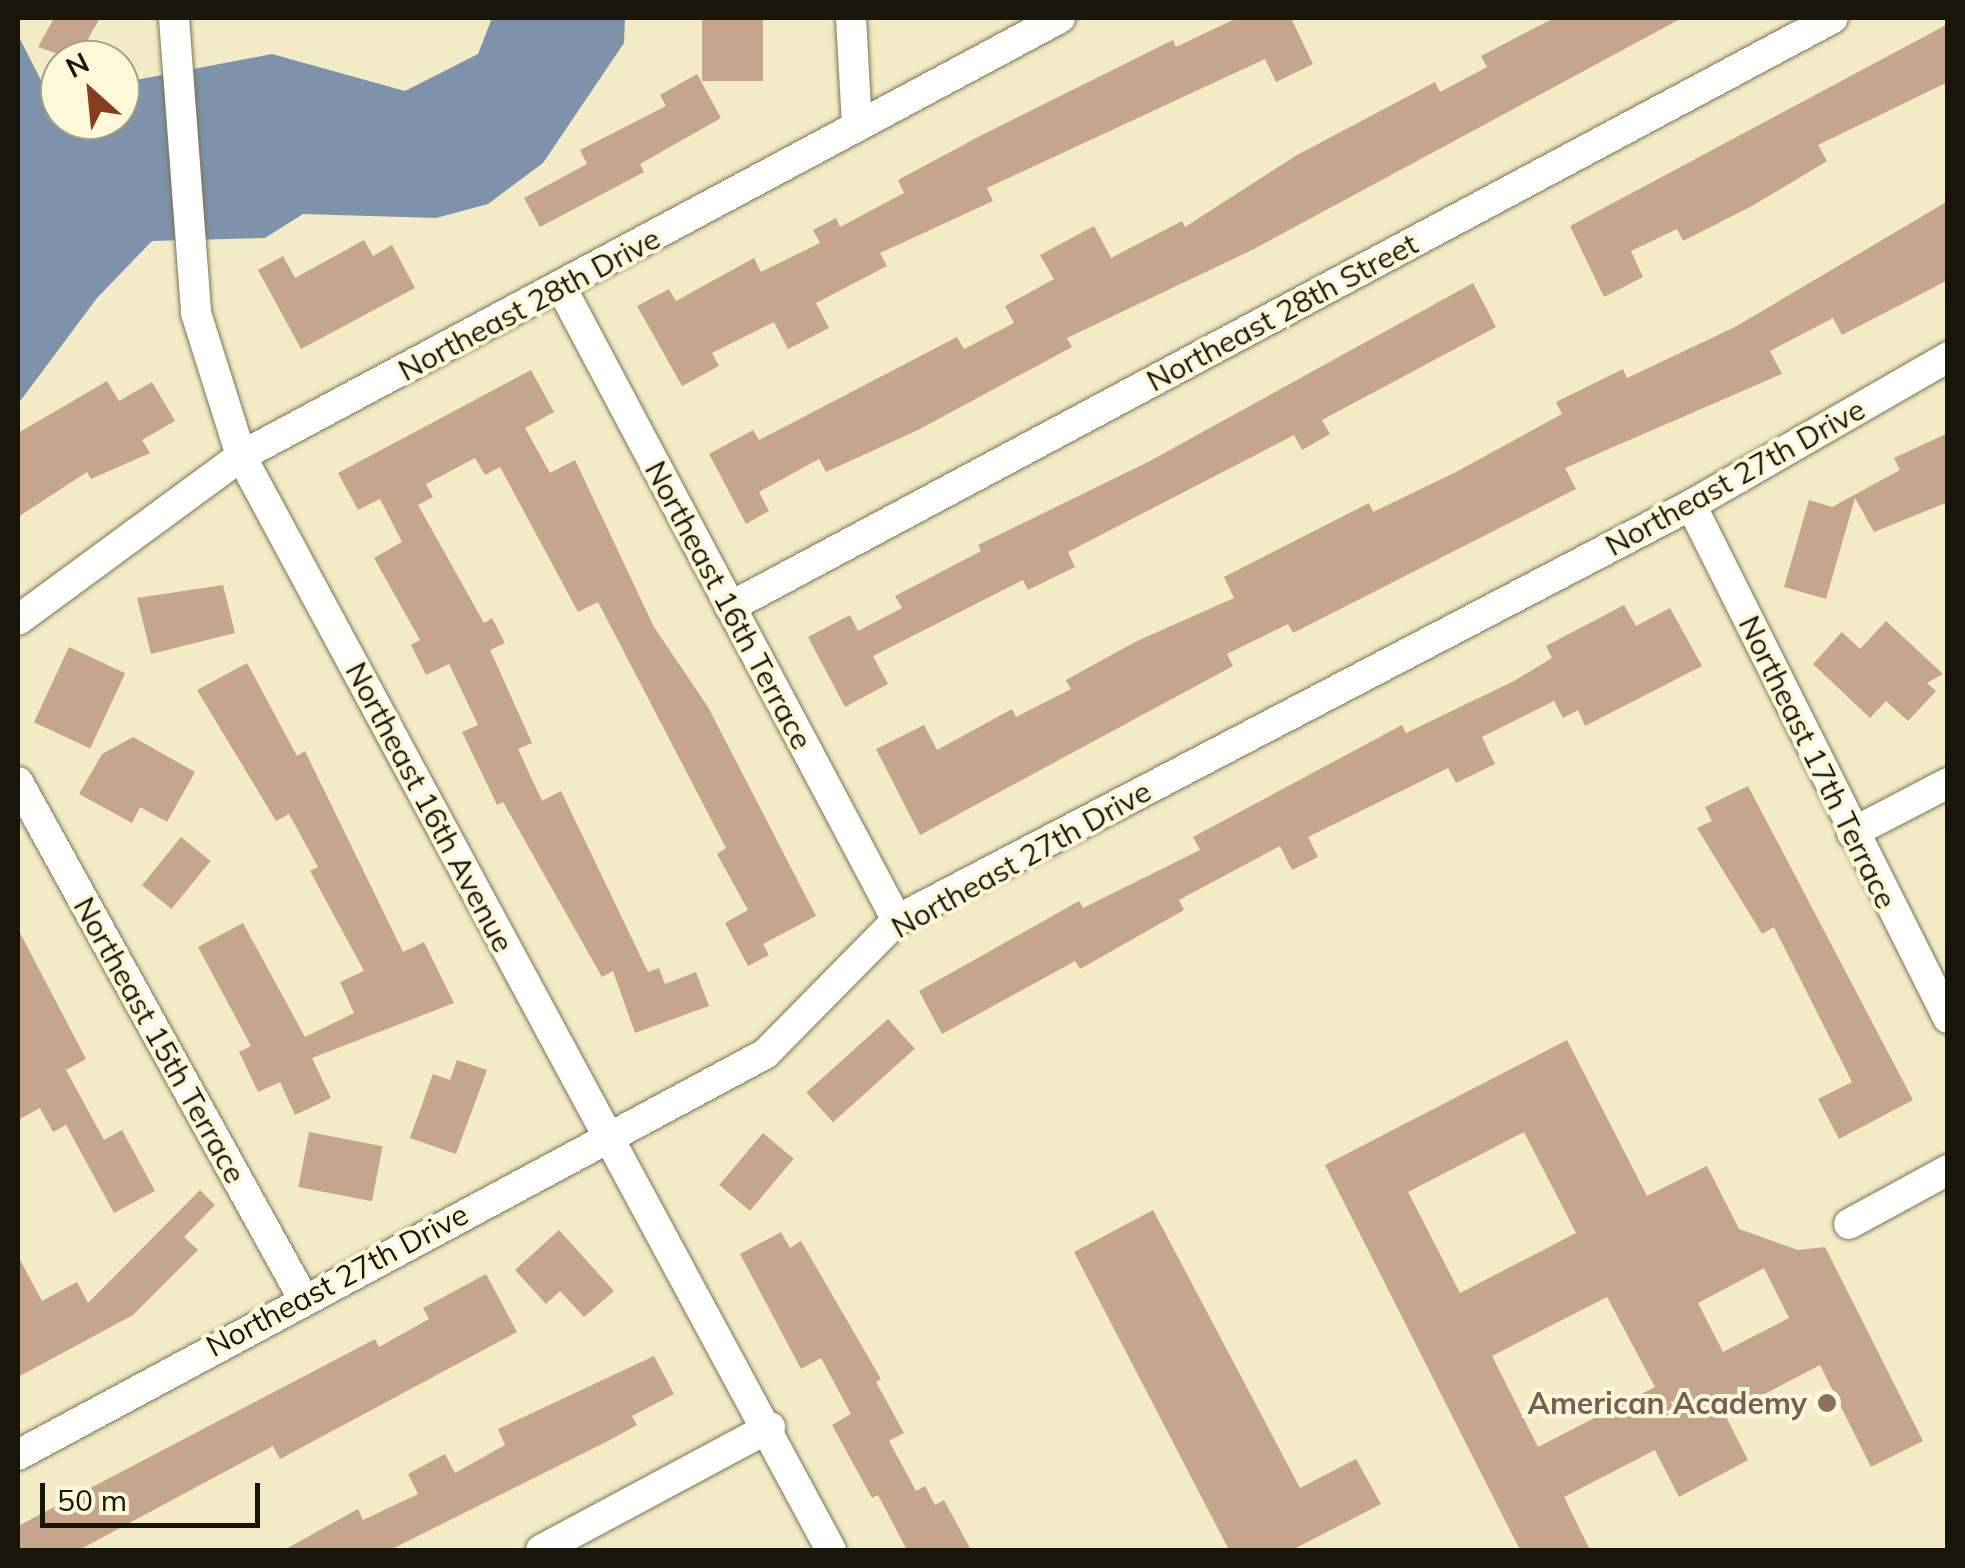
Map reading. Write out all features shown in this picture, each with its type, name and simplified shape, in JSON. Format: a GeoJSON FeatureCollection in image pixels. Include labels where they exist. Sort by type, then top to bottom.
{"type":"FeatureCollection","features":[{"type":"Feature","properties":{"kind":"street","name":"Northeast 16th Avenue"},"geometry":{"type":"LineString","coordinates":[[174,18],[200,328],[240,456],[770,1427],[831,1550]]}},
{"type":"Feature","properties":{"kind":"street"},"geometry":{"type":"LineString","coordinates":[[851,18],[857,124]]}},
{"type":"Feature","properties":{"kind":"street","name":"Northeast 28th Drive"},"geometry":{"type":"LineString","coordinates":[[18,620],[240,456],[562,289],[857,124],[1060,18]]}},
{"type":"Feature","properties":{"kind":"street","name":"Northeast 28th Street"},"geometry":{"type":"LineString","coordinates":[[730,607],[1833,18]]}},
{"type":"Feature","properties":{"kind":"street","name":"Northeast 16th Terrace"},"geometry":{"type":"LineString","coordinates":[[562,289],[896,920]]}},
{"type":"Feature","properties":{"kind":"street","name":"Northeast 27th Drive"},"geometry":{"type":"LineString","coordinates":[[18,1455],[608,1134],[765,1054],[896,920],[1690,505],[1948,358]]}},
{"type":"Feature","properties":{"kind":"street","name":"Northeast 17th Terrace"},"geometry":{"type":"LineString","coordinates":[[1690,505],[1948,1018]]}},
{"type":"Feature","properties":{"kind":"street","name":"Northeast 15th Terrace"},"geometry":{"type":"LineString","coordinates":[[18,782],[303,1298]]}},
{"type":"Feature","properties":{"kind":"street"},"geometry":{"type":"LineString","coordinates":[[1852,833],[1948,783]]}},
{"type":"Feature","properties":{"kind":"street"},"geometry":{"type":"LineString","coordinates":[[1850,1224],[1948,1170]]}},
{"type":"Feature","properties":{"kind":"street"},"geometry":{"type":"LineString","coordinates":[[541,1550],[770,1427]]}},
{"type":"Feature","properties":{"kind":"water"},"geometry":{"type":"Polygon","coordinates":[[[492,18],[625,18],[624,43],[543,163],[488,204],[436,218],[303,214],[265,238],[152,241],[97,298],[18,404],[18,35],[40,78],[40,140],[140,140],[140,79],[272,54],[405,91],[478,54],[492,18]]]}},
{"type":"Feature","properties":{"kind":"building"},"geometry":{"type":"Polygon","coordinates":[[[54,18],[100,18],[87,40],[42,40],[54,18]]]}},
{"type":"Feature","properties":{"kind":"building"},"geometry":{"type":"Polygon","coordinates":[[[702,18],[763,18],[763,81],[702,81],[702,18]]]}},
{"type":"Feature","properties":{"kind":"building"},"geometry":{"type":"Polygon","coordinates":[[[1237,18],[1291,18],[1313,64],[1276,82],[1265,59],[987,188],[993,201],[880,253],[887,266],[816,303],[829,328],[788,349],[774,322],[712,353],[719,366],[682,386],[637,306],[669,289],[676,301],[754,258],[761,272],[820,243],[813,230],[836,218],[840,227],[904,193],[898,180],[980,136],[1173,40],[1176,47],[1237,18]]]}},
{"type":"Feature","properties":{"kind":"building"},"geometry":{"type":"Polygon","coordinates":[[[1554,18],[1682,18],[1254,249],[1067,338],[1072,347],[918,430],[826,472],[819,459],[759,492],[769,511],[746,524],[709,454],[753,430],[759,440],[957,337],[964,349],[1014,323],[1005,306],[1054,279],[1040,255],[1094,226],[1111,258],[1182,221],[1185,227],[1297,155],[1435,82],[1440,92],[1487,67],[1481,56],[1554,18]]]}},
{"type":"Feature","properties":{"kind":"building"},"geometry":{"type":"Polygon","coordinates":[[[1948,24],[1948,82],[1818,145],[1827,161],[1752,206],[1683,241],[1677,229],[1631,251],[1643,277],[1604,297],[1570,226],[1948,24]]]}},
{"type":"Feature","properties":{"kind":"building"},"geometry":{"type":"Polygon","coordinates":[[[697,74],[721,118],[640,164],[644,172],[540,227],[524,198],[587,164],[580,150],[666,106],[660,95],[697,74]]]}},
{"type":"Feature","properties":{"kind":"building"},"geometry":{"type":"Polygon","coordinates":[[[1948,201],[1948,280],[1842,335],[1833,318],[1770,351],[1782,374],[1565,468],[1576,489],[1293,633],[1288,624],[1227,654],[1233,666],[920,835],[876,749],[924,725],[937,750],[1012,709],[1016,717],[1071,689],[1066,680],[1135,642],[1234,598],[1224,577],[1369,503],[1373,512],[1456,472],[1562,414],[1556,402],[1623,369],[1627,378],[1735,327],[1948,201]]]}},
{"type":"Feature","properties":{"kind":"building"},"geometry":{"type":"Polygon","coordinates":[[[364,240],[373,256],[392,245],[415,288],[301,349],[258,270],[283,256],[295,278],[364,240]]]}},
{"type":"Feature","properties":{"kind":"building"},"geometry":{"type":"Polygon","coordinates":[[[1473,283],[1496,327],[1322,420],[1330,434],[1302,450],[1294,435],[1068,552],[1075,567],[1028,590],[1023,580],[873,656],[888,684],[845,707],[808,637],[850,615],[858,631],[902,608],[895,596],[981,551],[978,545],[1148,462],[1473,283]]]}},
{"type":"Feature","properties":{"kind":"building"},"geometry":{"type":"Polygon","coordinates":[[[531,370],[554,412],[525,428],[550,473],[575,460],[654,627],[708,707],[816,916],[763,944],[769,955],[748,966],[725,923],[748,910],[717,854],[726,848],[598,602],[578,612],[500,467],[485,475],[475,458],[426,484],[433,497],[418,505],[484,623],[492,618],[505,643],[490,650],[532,743],[518,749],[542,801],[561,791],[648,972],[659,968],[665,984],[696,972],[709,1006],[635,1033],[613,971],[602,977],[503,802],[497,805],[462,732],[478,725],[449,664],[426,675],[411,645],[420,640],[374,558],[402,542],[380,499],[358,510],[338,473],[531,370]]]}},
{"type":"Feature","properties":{"kind":"building"},"geometry":{"type":"Polygon","coordinates":[[[107,381],[119,401],[152,382],[175,421],[142,440],[150,453],[91,479],[87,472],[18,517],[18,433],[107,381]]]}},
{"type":"Feature","properties":{"kind":"building"},"geometry":{"type":"Polygon","coordinates":[[[1948,433],[1948,502],[1874,532],[1855,498],[1826,599],[1784,587],[1809,500],[1832,507],[1900,470],[1894,458],[1948,433]]]}},
{"type":"Feature","properties":{"kind":"building"},"geometry":{"type":"Polygon","coordinates":[[[223,585],[235,633],[151,654],[137,598],[223,585]]]}},
{"type":"Feature","properties":{"kind":"building"},"geometry":{"type":"Polygon","coordinates":[[[1624,605],[1636,626],[1670,608],[1702,666],[1585,726],[1578,710],[1563,718],[1554,701],[1482,737],[1495,764],[1456,783],[1448,768],[1308,837],[1318,857],[1292,870],[1280,846],[1179,900],[1184,910],[1080,969],[1075,961],[942,1034],[919,991],[1079,901],[1083,908],[1200,850],[1193,837],[1402,725],[1406,733],[1514,681],[1552,658],[1546,646],[1624,605]]]}},
{"type":"Feature","properties":{"kind":"building"},"geometry":{"type":"Polygon","coordinates":[[[1886,621],[1943,674],[1927,683],[1936,691],[1908,721],[1886,701],[1870,718],[1813,664],[1842,632],[1860,649],[1886,621]]]}},
{"type":"Feature","properties":{"kind":"building"},"geometry":{"type":"Polygon","coordinates":[[[69,647],[125,673],[90,748],[34,722],[69,647]]]}},
{"type":"Feature","properties":{"kind":"building"},"geometry":{"type":"Polygon","coordinates":[[[247,663],[297,756],[305,751],[403,952],[424,942],[454,1003],[312,1058],[331,1098],[295,1115],[280,1082],[258,1092],[239,1052],[251,1046],[198,947],[243,923],[305,1037],[354,1013],[340,982],[364,971],[310,871],[318,867],[289,814],[276,821],[197,690],[247,663]]]}},
{"type":"Feature","properties":{"kind":"building"},"geometry":{"type":"Polygon","coordinates":[[[133,737],[195,772],[167,822],[140,807],[132,823],[79,794],[102,754],[133,737]]]}},
{"type":"Feature","properties":{"kind":"building"},"geometry":{"type":"Polygon","coordinates":[[[1748,786],[1913,1100],[1839,1139],[1818,1099],[1852,1082],[1774,927],[1762,934],[1697,828],[1712,821],[1705,807],[1748,786]]]}},
{"type":"Feature","properties":{"kind":"building"},"geometry":{"type":"Polygon","coordinates":[[[181,837],[211,861],[172,909],[142,885],[181,837]]]}},
{"type":"Feature","properties":{"kind":"building"},"geometry":{"type":"Polygon","coordinates":[[[18,929],[86,1059],[66,1070],[104,1140],[122,1130],[155,1191],[114,1213],[66,1125],[53,1132],[40,1108],[18,1120],[18,929]]]}},
{"type":"Feature","properties":{"kind":"building"},"geometry":{"type":"Polygon","coordinates":[[[888,1019],[915,1049],[833,1122],[806,1093],[888,1019]]]}},
{"type":"Feature","properties":{"kind":"building"},"geometry":{"type":"Polygon","coordinates":[[[1567,1040],[1647,1196],[1707,1166],[1739,1229],[1798,1250],[1825,1247],[1923,1441],[1871,1467],[1820,1365],[1725,1415],[1748,1460],[1679,1497],[1655,1450],[1564,1497],[1590,1550],[1520,1550],[1325,1165],[1567,1040]],[[1524,1132],[1408,1192],[1460,1293],[1576,1233],[1524,1132]],[[1764,1268],[1698,1303],[1723,1352],[1789,1318],[1764,1268]],[[1607,1297],[1492,1356],[1538,1447],[1655,1387],[1607,1297]]]}},
{"type":"Feature","properties":{"kind":"building"},"geometry":{"type":"Polygon","coordinates":[[[457,1060],[487,1070],[456,1154],[410,1138],[433,1074],[450,1080],[457,1060]]]}},
{"type":"Feature","properties":{"kind":"building"},"geometry":{"type":"Polygon","coordinates":[[[309,1132],[383,1146],[372,1201],[298,1187],[309,1132]]]}},
{"type":"Feature","properties":{"kind":"building"},"geometry":{"type":"Polygon","coordinates":[[[763,1133],[794,1159],[750,1211],[719,1185],[763,1133]]]}},
{"type":"Feature","properties":{"kind":"building"},"geometry":{"type":"Polygon","coordinates":[[[200,1190],[215,1205],[184,1237],[198,1250],[133,1315],[18,1377],[18,1256],[42,1301],[77,1282],[88,1303],[200,1190]]]}},
{"type":"Feature","properties":{"kind":"building"},"geometry":{"type":"Polygon","coordinates":[[[1153,1210],[1300,1488],[1356,1459],[1381,1504],[1292,1550],[1229,1550],[1074,1252],[1153,1210]]]}},
{"type":"Feature","properties":{"kind":"building"},"geometry":{"type":"Polygon","coordinates":[[[559,1230],[614,1291],[584,1317],[560,1291],[546,1304],[515,1270],[559,1230]]]}},
{"type":"Feature","properties":{"kind":"building"},"geometry":{"type":"Polygon","coordinates":[[[781,1232],[790,1248],[801,1241],[881,1379],[876,1382],[904,1433],[889,1441],[916,1491],[925,1486],[935,1505],[944,1500],[971,1550],[907,1550],[878,1495],[872,1498],[832,1425],[851,1414],[821,1358],[801,1369],[740,1254],[781,1232]]]}},
{"type":"Feature","properties":{"kind":"building"},"geometry":{"type":"Polygon","coordinates":[[[486,1274],[517,1332],[280,1459],[273,1446],[79,1550],[18,1550],[18,1526],[375,1339],[379,1347],[429,1319],[423,1308],[486,1274]]]}},
{"type":"Feature","properties":{"kind":"building"},"geometry":{"type":"Polygon","coordinates":[[[654,1356],[674,1394],[632,1416],[637,1425],[610,1440],[390,1550],[284,1550],[358,1509],[363,1520],[418,1494],[408,1474],[445,1454],[455,1473],[505,1445],[498,1429],[654,1356]]]}},
{"type":"Feature","properties":{"kind":"place","name":"American Academy"},"geometry":{"type":"Point","coordinates":[1827,1403]}}]}
